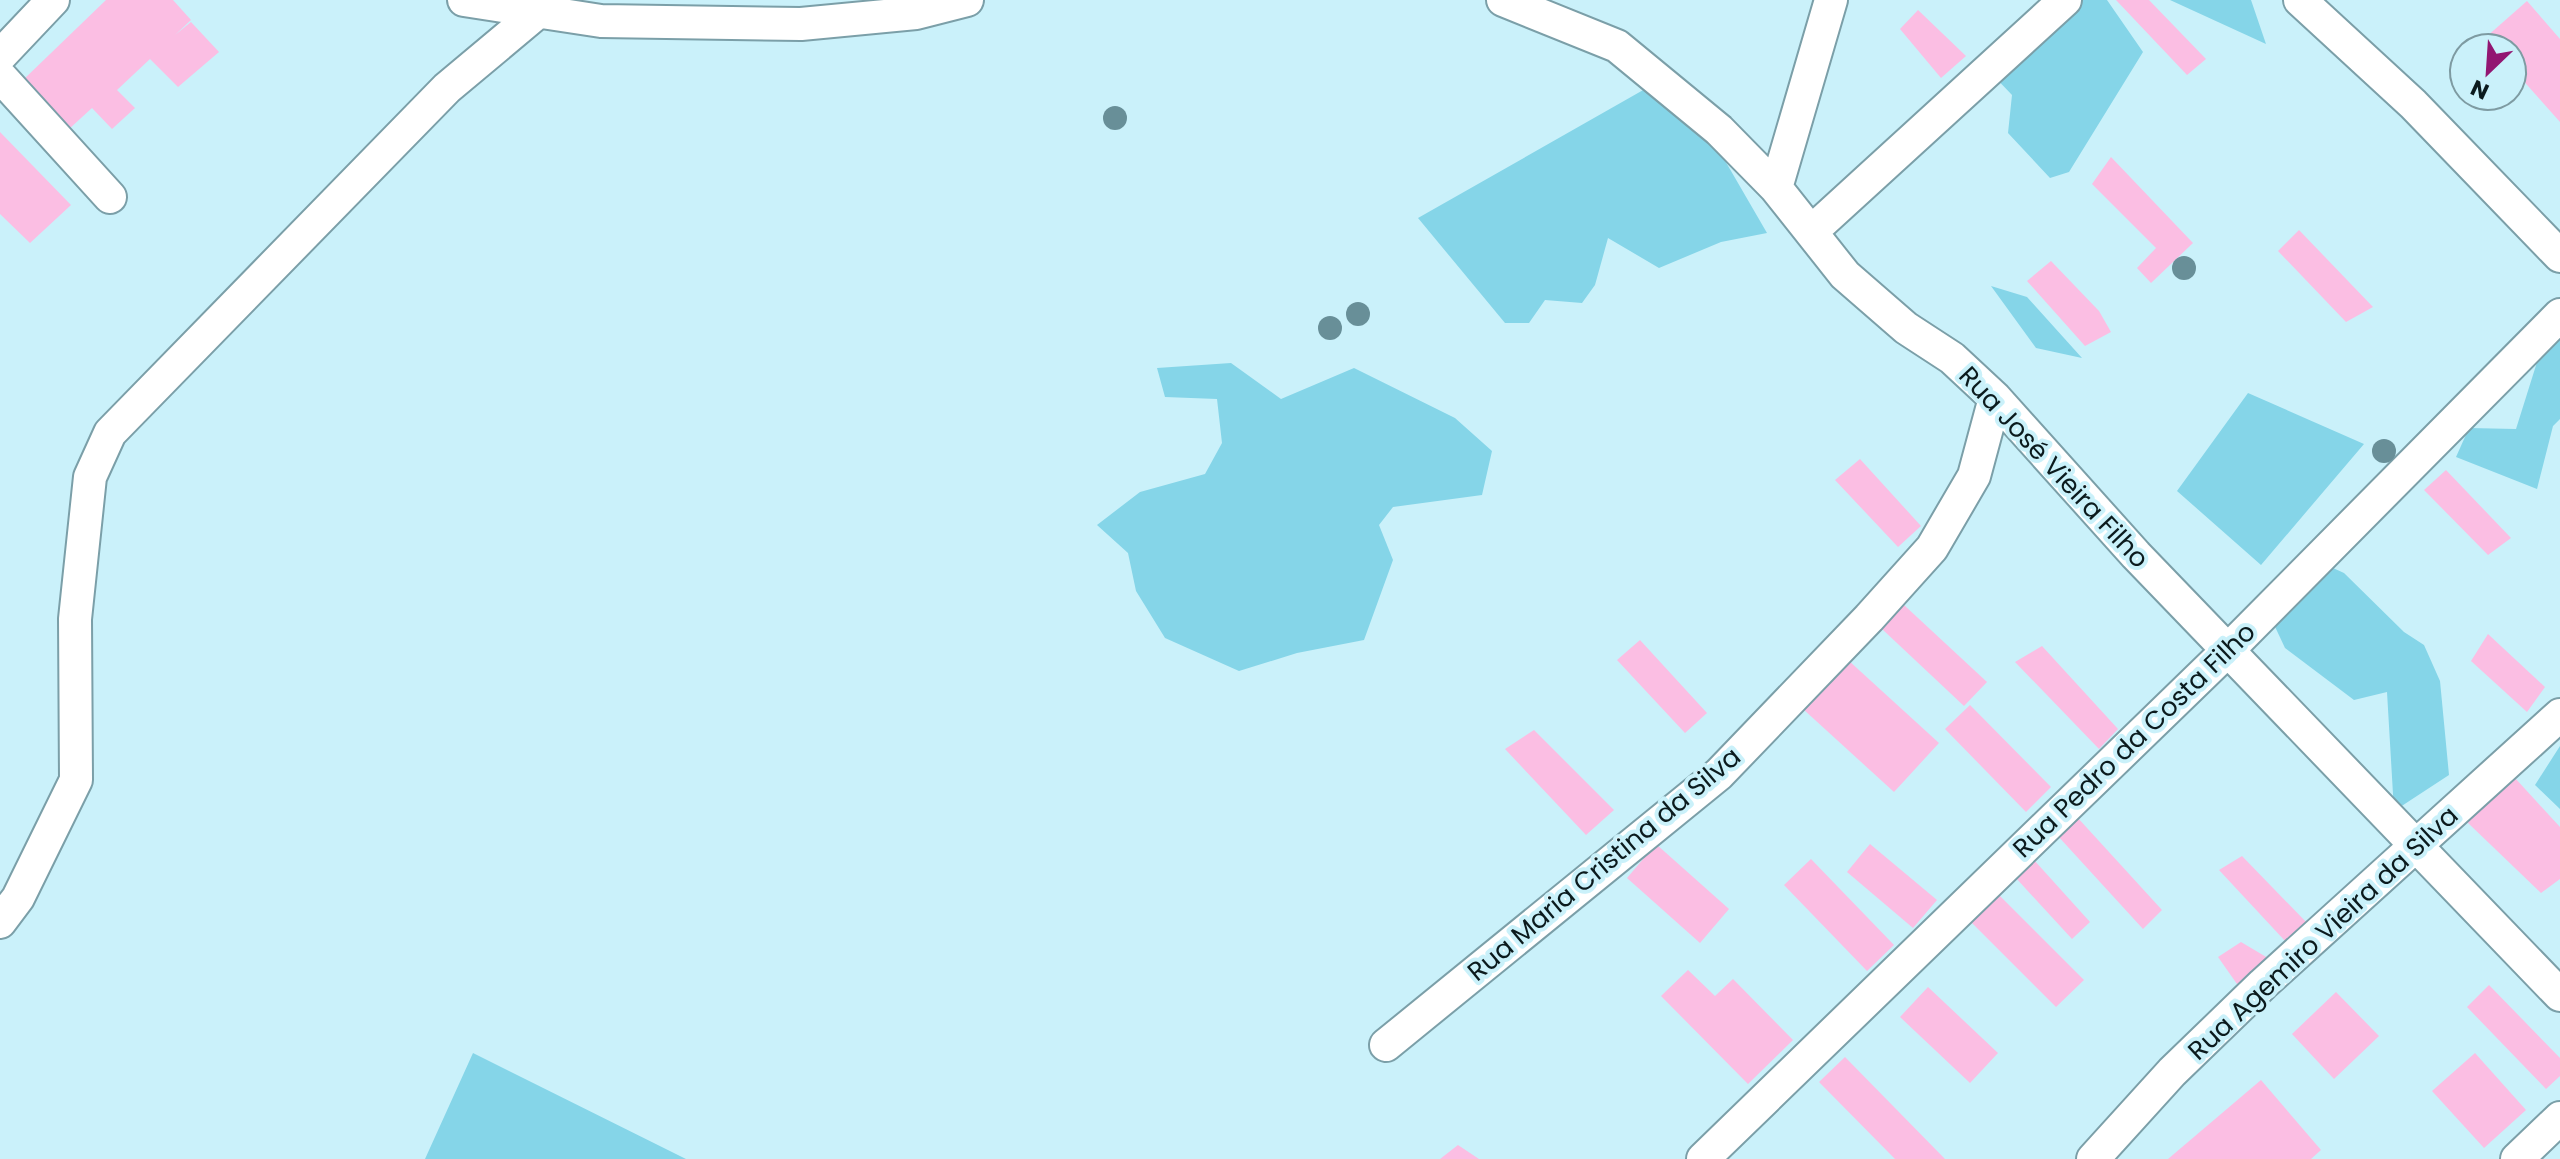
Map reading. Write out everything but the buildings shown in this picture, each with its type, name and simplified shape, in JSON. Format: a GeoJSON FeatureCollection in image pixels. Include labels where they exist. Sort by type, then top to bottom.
{"type":"FeatureCollection","features":[{"type":"Feature","properties":{"kind":"street"},"geometry":{"type":"LineString","coordinates":[[0,56],[53,0]]}},
{"type":"Feature","properties":{"kind":"street"},"geometry":{"type":"LineString","coordinates":[[464,0],[601,21],[801,24],[916,13],[967,0]]}},
{"type":"Feature","properties":{"kind":"street"},"geometry":{"type":"LineString","coordinates":[[801,24],[827,0]]}},
{"type":"Feature","properties":{"kind":"street","name":"Rua José Vieira Filho"},"geometry":{"type":"LineString","coordinates":[[1503,0],[1617,46],[1719,130],[1776,188],[1845,275],[1906,328],[1952,358],[1995,398],[2227,651],[2560,995]]}},
{"type":"Feature","properties":{"kind":"street"},"geometry":{"type":"LineString","coordinates":[[1776,188],[1831,0]]}},
{"type":"Feature","properties":{"kind":"street"},"geometry":{"type":"LineString","coordinates":[[1811,232],[2065,0]]}},
{"type":"Feature","properties":{"kind":"street"},"geometry":{"type":"LineString","coordinates":[[2300,0],[2413,104],[2560,256]]}},
{"type":"Feature","properties":{"kind":"street"},"geometry":{"type":"LineString","coordinates":[[0,922],[18,898],[76,780],[75,619],[90,477],[110,433],[447,88],[539,11]]}},
{"type":"Feature","properties":{"kind":"street"},"geometry":{"type":"LineString","coordinates":[[0,76],[110,197]]}},
{"type":"Feature","properties":{"kind":"street","name":"Rua Pedro da Costa Filho"},"geometry":{"type":"LineString","coordinates":[[1703,1159],[2227,651],[2560,315]]}},
{"type":"Feature","properties":{"kind":"street","name":"Rua Maria Cristina da Silva"},"geometry":{"type":"LineString","coordinates":[[1386,1045],[1719,774],[1869,618],[1932,548],[1974,476],[1995,398]]}},
{"type":"Feature","properties":{"kind":"street","name":"Rua Agemiro Vieira da Silva"},"geometry":{"type":"LineString","coordinates":[[2093,1159],[2195,1050],[2560,715]]}},
{"type":"Feature","properties":{"kind":"street"},"geometry":{"type":"LineString","coordinates":[[2517,1159],[2560,1118]]}},
{"type":"Feature","properties":{"kind":"shaded area"},"geometry":{"type":"Polygon","coordinates":[[[2071,0],[2107,0],[2143,52],[2069,172],[2050,178],[2008,133],[2012,95],[1991,73],[2071,0]]]}},
{"type":"Feature","properties":{"kind":"shaded area"},"geometry":{"type":"Polygon","coordinates":[[[2170,0],[2251,0],[2266,44],[2170,0]]]}},
{"type":"Feature","properties":{"kind":"shaded area"},"geometry":{"type":"Polygon","coordinates":[[[1645,89],[1675,102],[1688,127],[1720,152],[1767,233],[1721,242],[1659,268],[1608,238],[1595,285],[1582,303],[1545,300],[1529,323],[1505,323],[1418,218],[1645,89]]]}},
{"type":"Feature","properties":{"kind":"shaded area"},"geometry":{"type":"Polygon","coordinates":[[[1991,286],[2027,297],[2082,358],[2036,348],[1991,286]]]}},
{"type":"Feature","properties":{"kind":"shaded area"},"geometry":{"type":"Polygon","coordinates":[[[2560,325],[2560,419],[2553,426],[2537,489],[2456,457],[2469,428],[2516,429],[2544,340],[2560,325]]]}},
{"type":"Feature","properties":{"kind":"shaded area"},"geometry":{"type":"Polygon","coordinates":[[[1231,363],[1281,399],[1354,368],[1455,418],[1492,451],[1482,495],[1393,507],[1379,525],[1393,560],[1364,640],[1297,653],[1239,671],[1165,638],[1136,591],[1128,553],[1097,525],[1140,492],[1205,474],[1222,443],[1217,399],[1165,397],[1157,368],[1231,363]]]}},
{"type":"Feature","properties":{"kind":"shaded area"},"geometry":{"type":"Polygon","coordinates":[[[2248,393],[2364,444],[2261,565],[2177,491],[2248,393]]]}},
{"type":"Feature","properties":{"kind":"shaded area"},"geometry":{"type":"Polygon","coordinates":[[[2322,563],[2344,573],[2404,632],[2424,645],[2440,681],[2449,775],[2394,811],[2387,692],[2354,700],[2285,648],[2270,616],[2322,563]]]}},
{"type":"Feature","properties":{"kind":"shaded area"},"geometry":{"type":"Polygon","coordinates":[[[2560,746],[2560,809],[2535,785],[2560,746]]]}},
{"type":"Feature","properties":{"kind":"shaded area"},"geometry":{"type":"Polygon","coordinates":[[[473,1053],[686,1159],[425,1159],[473,1053]]]}}]}
